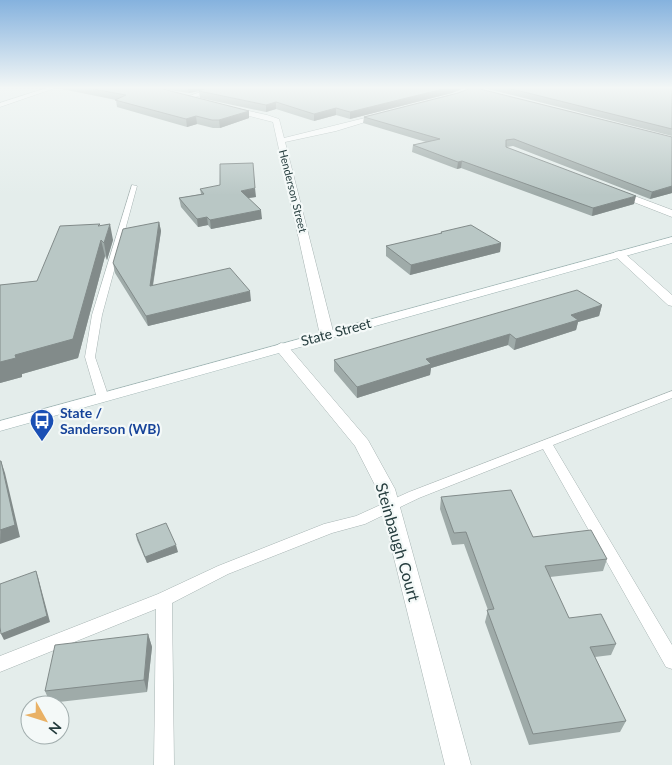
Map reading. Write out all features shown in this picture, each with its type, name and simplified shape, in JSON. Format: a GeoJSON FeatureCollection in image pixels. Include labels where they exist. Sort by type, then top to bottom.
{"type":"FeatureCollection","features":[{"type":"Feature","properties":{"kind":"street","name":"Henderson Street"},"geometry":{"type":"LineString","coordinates":[[276,124],[327,335]]}},
{"type":"Feature","properties":{"kind":"street"},"geometry":{"type":"LineString","coordinates":[[281,141],[355,124]]}},
{"type":"Feature","properties":{"kind":"street"},"geometry":{"type":"LineString","coordinates":[[609,189],[672,214]]}},
{"type":"Feature","properties":{"kind":"street","name":"State Street"},"geometry":{"type":"LineString","coordinates":[[0,426],[672,240]]}},
{"type":"Feature","properties":{"kind":"street"},"geometry":{"type":"LineString","coordinates":[[619,254],[672,302]]}},
{"type":"Feature","properties":{"kind":"street","name":"Steinbaugh Court"},"geometry":{"type":"LineString","coordinates":[[281,347],[364,448],[386,489],[458,765]]}},
{"type":"Feature","properties":{"kind":"lane"},"geometry":{"type":"LineString","coordinates":[[102,398],[90,357],[97,315],[134,186]]}},
{"type":"Feature","properties":{"kind":"lane"},"geometry":{"type":"LineString","coordinates":[[0,664],[164,598],[223,570],[329,528],[360,520],[546,443],[672,394]]}},
{"type":"Feature","properties":{"kind":"lane"},"geometry":{"type":"LineString","coordinates":[[546,443],[672,660]]}},
{"type":"Feature","properties":{"kind":"lane"},"geometry":{"type":"LineString","coordinates":[[164,598],[164,765]]}},
{"type":"Feature","properties":{"kind":"building"},"geometry":{"type":"Polygon","coordinates":[[[387,124],[619,124],[672,137],[672,186],[652,192],[514,139],[506,140],[506,147],[636,196],[593,208],[413,145],[440,139],[387,124]]]}},
{"type":"Feature","properties":{"kind":"building"},"geometry":{"type":"Polygon","coordinates":[[[651,124],[672,124],[672,129],[651,124]]]}},
{"type":"Feature","properties":{"kind":"building"},"geometry":{"type":"Polygon","coordinates":[[[253,163],[255,188],[241,191],[261,210],[210,220],[207,217],[197,219],[179,198],[204,194],[200,189],[220,185],[220,164],[253,163]]]}},
{"type":"Feature","properties":{"kind":"building"},"geometry":{"type":"Polygon","coordinates":[[[159,222],[150,286],[230,268],[250,291],[146,316],[113,263],[123,229],[159,222]]]}},
{"type":"Feature","properties":{"kind":"building"},"geometry":{"type":"Polygon","coordinates":[[[100,224],[98,226],[110,224],[104,243],[101,240],[73,339],[15,355],[16,358],[0,362],[0,285],[37,281],[60,226],[100,224]]]}},
{"type":"Feature","properties":{"kind":"building"},"geometry":{"type":"Polygon","coordinates":[[[471,225],[501,243],[411,265],[386,246],[442,233],[471,225]]]}},
{"type":"Feature","properties":{"kind":"building"},"geometry":{"type":"Polygon","coordinates":[[[577,290],[602,305],[571,315],[578,320],[516,339],[510,334],[426,359],[431,364],[357,387],[334,360],[577,290]]]}},
{"type":"Feature","properties":{"kind":"building"},"geometry":{"type":"Polygon","coordinates":[[[0,461],[15,525],[0,530],[0,461]]]}},
{"type":"Feature","properties":{"kind":"building"},"geometry":{"type":"Polygon","coordinates":[[[511,490],[533,537],[591,530],[607,559],[545,566],[569,618],[601,614],[616,644],[590,647],[626,721],[533,734],[487,610],[494,609],[466,532],[454,533],[441,497],[511,490]]]}},
{"type":"Feature","properties":{"kind":"building"},"geometry":{"type":"Polygon","coordinates":[[[166,523],[176,545],[145,557],[136,534],[166,523]]]}},
{"type":"Feature","properties":{"kind":"building"},"geometry":{"type":"Polygon","coordinates":[[[36,571],[47,616],[1,634],[0,584],[36,571]]]}},
{"type":"Feature","properties":{"kind":"building"},"geometry":{"type":"Polygon","coordinates":[[[148,634],[144,680],[45,691],[55,645],[148,634]]]}},
{"type":"Feature","properties":{"kind":"place","name":"State / Sanderson (WB)"},"geometry":{"type":"Point","coordinates":[42,442]}}]}
